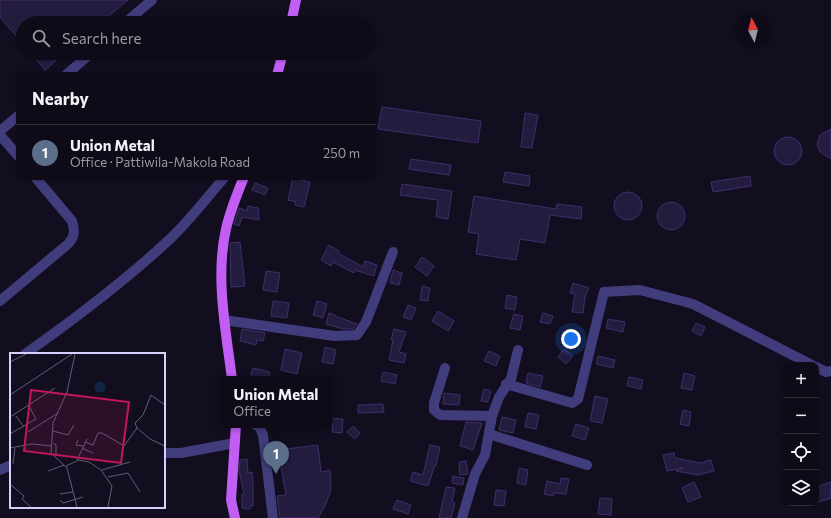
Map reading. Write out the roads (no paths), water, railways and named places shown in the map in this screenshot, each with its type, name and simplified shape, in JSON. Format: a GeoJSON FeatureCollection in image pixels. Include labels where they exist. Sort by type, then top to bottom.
{"type":"FeatureCollection","features":[{"type":"Feature","properties":{"kind":"main road"},"geometry":{"type":"LineString","coordinates":[[293,16],[296,0]]}},
{"type":"Feature","properties":{"kind":"main road"},"geometry":{"type":"LineString","coordinates":[[278,72],[281,60]]}},
{"type":"Feature","properties":{"kind":"main road"},"geometry":{"type":"LineString","coordinates":[[232,376],[224,320],[222,255],[230,212],[243,180]]}},
{"type":"Feature","properties":{"kind":"main road"},"geometry":{"type":"LineString","coordinates":[[235,518],[231,500],[236,428]]}},
{"type":"Feature","properties":{"kind":"street"},"geometry":{"type":"LineString","coordinates":[[134,16],[152,0]]}},
{"type":"Feature","properties":{"kind":"street"},"geometry":{"type":"LineString","coordinates":[[69,72],[83,60]]}},
{"type":"Feature","properties":{"kind":"street"},"geometry":{"type":"LineString","coordinates":[[0,131],[16,118]]}},
{"type":"Feature","properties":{"kind":"street"},"geometry":{"type":"LineString","coordinates":[[0,135],[16,154]]}},
{"type":"Feature","properties":{"kind":"street"},"geometry":{"type":"LineString","coordinates":[[0,301],[68,244],[73,238],[75,230],[72,221],[38,180]]}},
{"type":"Feature","properties":{"kind":"street"},"geometry":{"type":"LineString","coordinates":[[26,353],[78,316],[126,278],[172,238],[222,180]]}},
{"type":"Feature","properties":{"kind":"street"},"geometry":{"type":"LineString","coordinates":[[224,320],[335,336],[357,335],[366,322],[393,252]]}},
{"type":"Feature","properties":{"kind":"street"},"geometry":{"type":"LineString","coordinates":[[506,384],[572,404],[578,399],[604,292],[640,290],[693,304],[806,362]]}},
{"type":"Feature","properties":{"kind":"street"},"geometry":{"type":"LineString","coordinates":[[462,518],[475,474],[485,455],[492,416],[506,384],[511,379],[518,350]]}},
{"type":"Feature","properties":{"kind":"street"},"geometry":{"type":"LineString","coordinates":[[445,368],[434,403],[434,410],[440,416],[492,416]]}},
{"type":"Feature","properties":{"kind":"street"},"geometry":{"type":"LineString","coordinates":[[819,368],[826,372],[831,371]]}},
{"type":"Feature","properties":{"kind":"street"},"geometry":{"type":"LineString","coordinates":[[260,428],[263,435],[273,518]]}},
{"type":"Feature","properties":{"kind":"street"},"geometry":{"type":"LineString","coordinates":[[489,434],[587,465]]}},
{"type":"Feature","properties":{"kind":"street"},"geometry":{"type":"LineString","coordinates":[[165,453],[181,453],[235,444]]}},
{"type":"Feature","properties":{"kind":"street"},"geometry":{"type":"LineString","coordinates":[[0,470],[10,466]]}},
{"type":"Feature","properties":{"kind":"place","name":"Union Metal"},"geometry":{"type":"Point","coordinates":[276,474]}}]}
